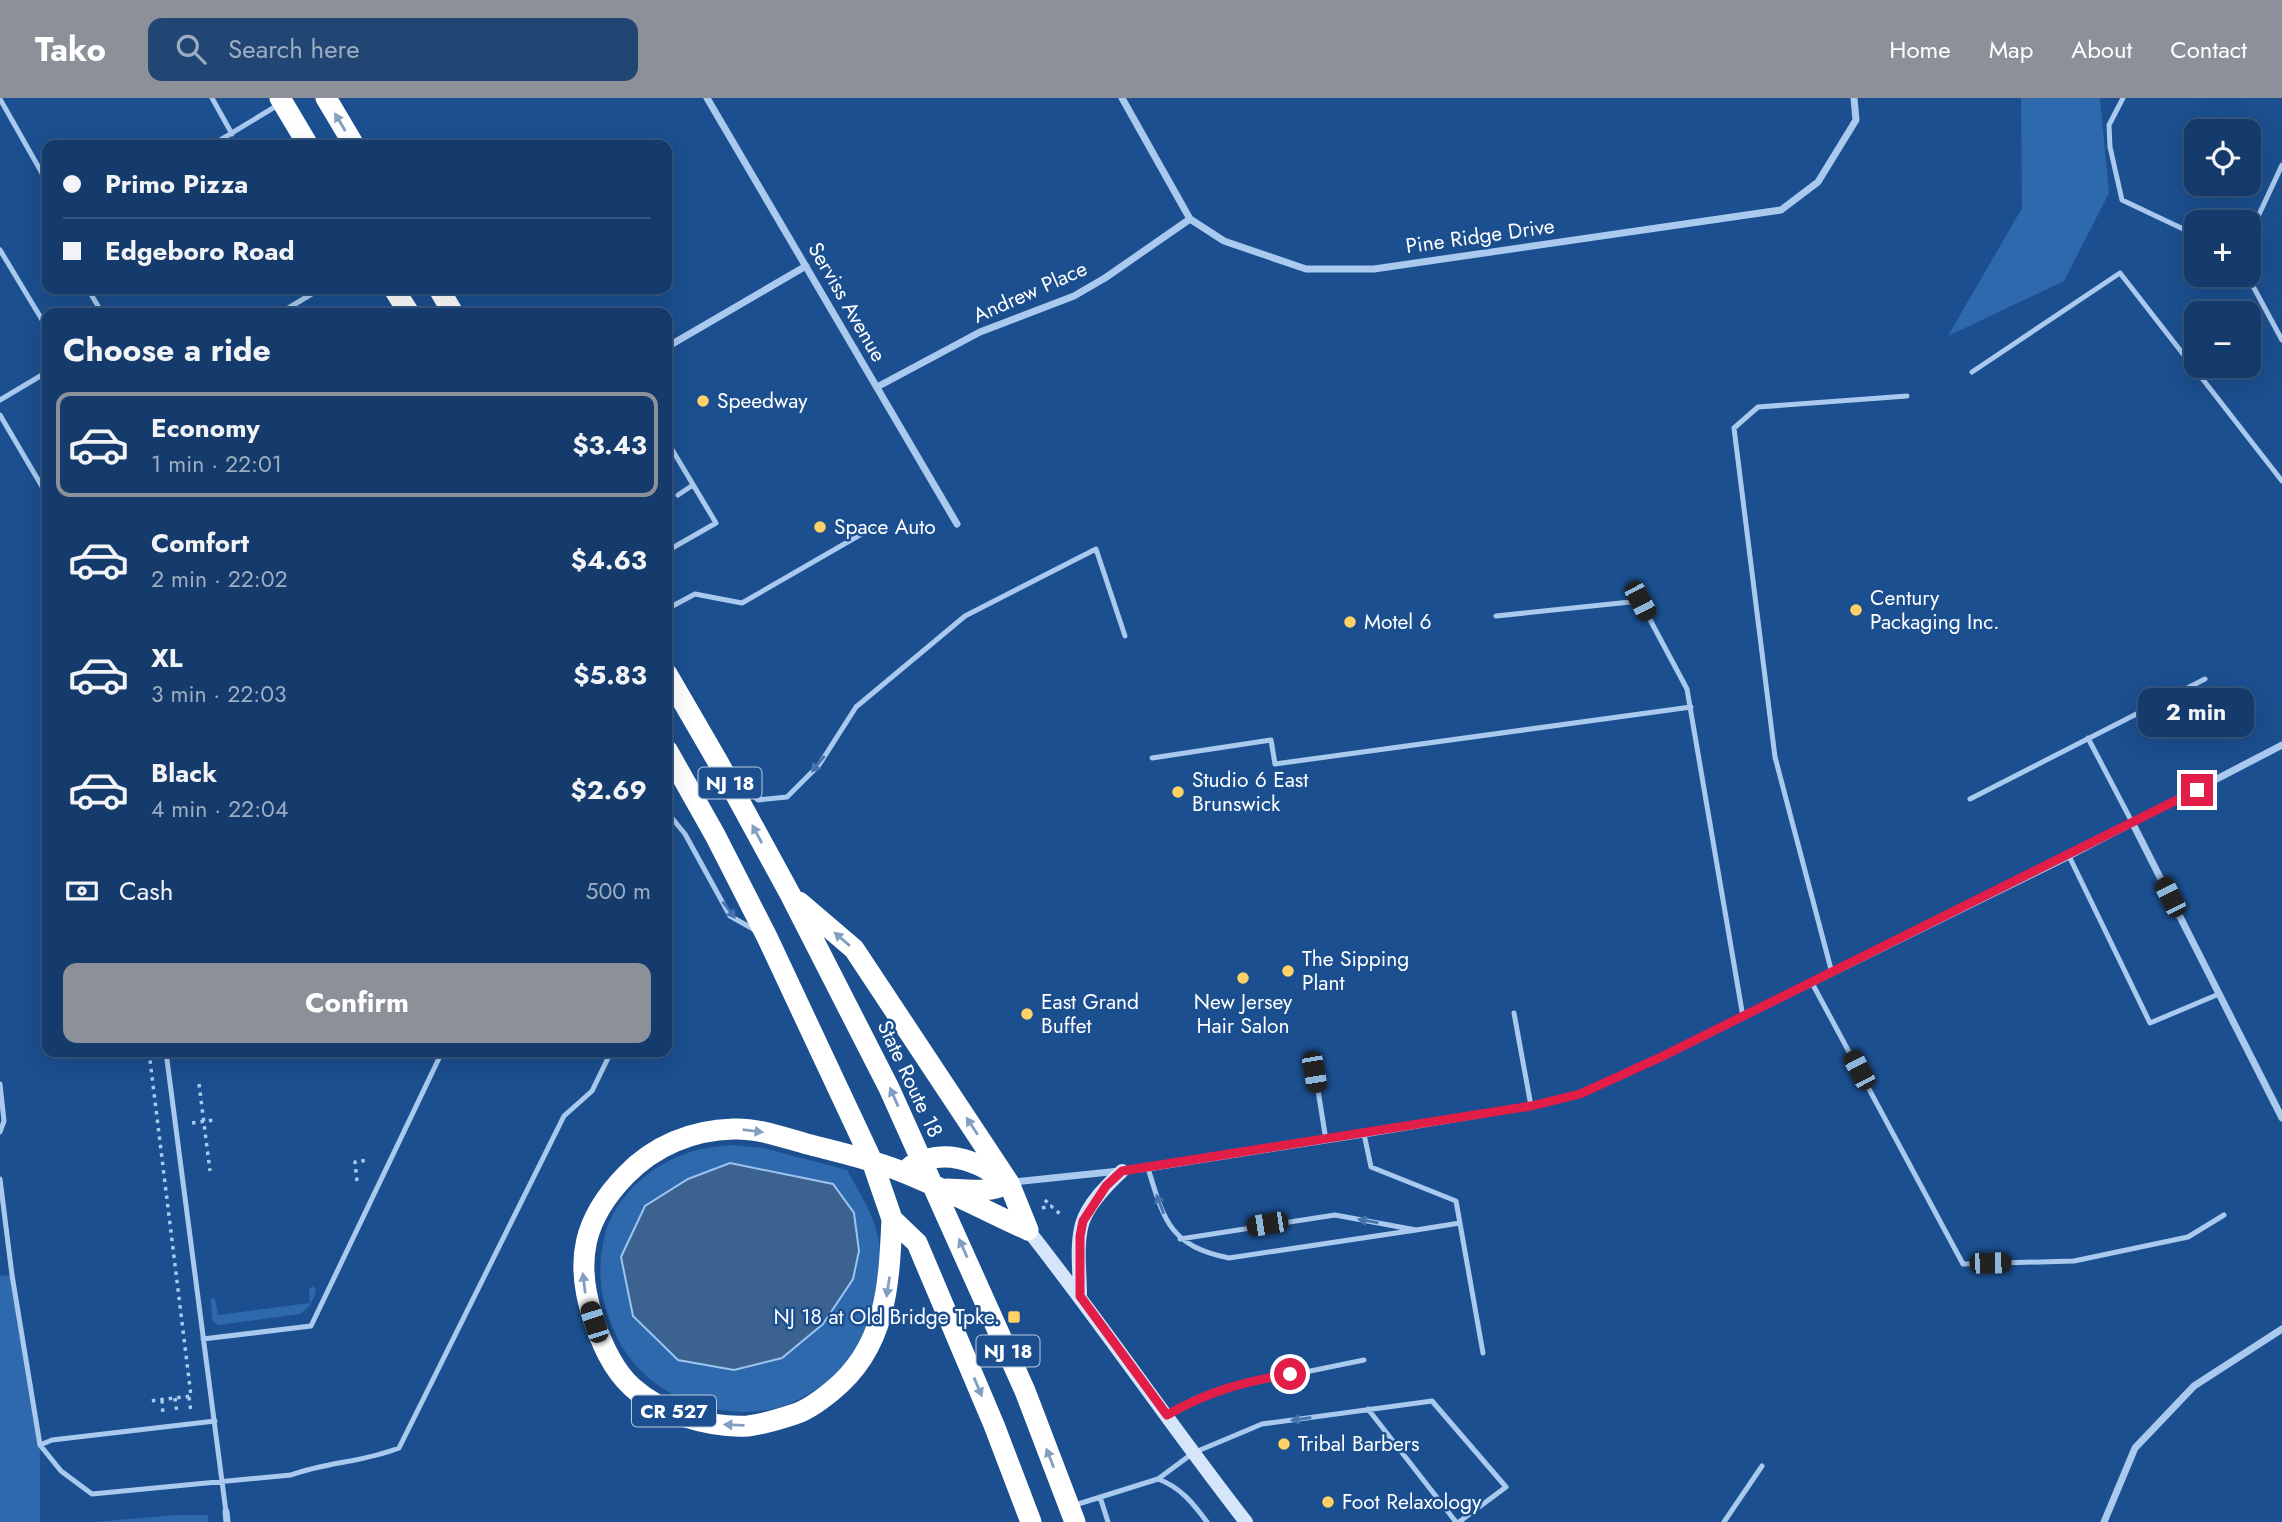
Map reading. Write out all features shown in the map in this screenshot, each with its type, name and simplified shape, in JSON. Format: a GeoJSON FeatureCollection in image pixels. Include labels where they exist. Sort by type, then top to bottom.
{"type":"FeatureCollection","features":[{"type":"Feature","properties":{"kind":"highway"},"geometry":{"type":"LineString","coordinates":[[326,98],[351,140]]}},
{"type":"Feature","properties":{"kind":"highway"},"geometry":{"type":"LineString","coordinates":[[281,100],[306,140]]}},
{"type":"Feature","properties":{"kind":"highway","name":"State Route 18"},"geometry":{"type":"LineString","coordinates":[[672,683],[790,894],[890,1088],[921,1160],[937,1186],[1025,1391],[1072,1515]]}},
{"type":"Feature","properties":{"kind":"highway","name":"NJ 18"},"geometry":{"type":"LineString","coordinates":[[672,759],[715,835],[767,937],[872,1161],[892,1219],[917,1242],[994,1425],[1031,1522]]}},
{"type":"Feature","properties":{"kind":"highway","name":"CR 527"},"geometry":{"type":"LineString","coordinates":[[790,894],[854,949],[1009,1183],[1028,1230]]}},
{"type":"Feature","properties":{"kind":"highway","name":"CR 527"},"geometry":{"type":"LineString","coordinates":[[892,1219],[890,1275],[875,1334],[845,1380],[802,1412],[748,1426],[699,1422],[661,1406],[632,1387],[611,1361],[599,1337],[582,1279],[587,1236],[601,1203],[623,1177],[647,1157],[667,1144],[686,1137],[732,1129],[759,1130],[902,1171],[1028,1230]]}},
{"type":"Feature","properties":{"kind":"highway"},"geometry":{"type":"LineString","coordinates":[[885,1195],[902,1171],[921,1160],[936,1156],[975,1161],[1009,1183],[998,1189],[984,1191],[937,1186]]}},
{"type":"Feature","properties":{"kind":"street","name":"Serviss Avenue"},"geometry":{"type":"LineString","coordinates":[[707,98],[957,524]]}},
{"type":"Feature","properties":{"kind":"street","name":"Pine Ridge Drive"},"geometry":{"type":"LineString","coordinates":[[1122,98],[1190,219],[1224,241],[1306,269],[1374,269],[1781,210],[1818,182],[1856,120],[1854,98]]}},
{"type":"Feature","properties":{"kind":"street","name":"Andrew Place"},"geometry":{"type":"LineString","coordinates":[[877,387],[980,332],[1074,296],[1105,278],[1190,219]]}},
{"type":"Feature","properties":{"kind":"street"},"geometry":{"type":"LineString","coordinates":[[672,344],[806,266]]}},
{"type":"Feature","properties":{"kind":"street"},"geometry":{"type":"LineString","coordinates":[[1009,1183],[1148,1168],[1531,1106],[1580,1094],[2069,856],[2282,745]]}},
{"type":"Feature","properties":{"kind":"street"},"geometry":{"type":"LineString","coordinates":[[2133,824],[2282,1118]]}},
{"type":"Feature","properties":{"kind":"street"},"geometry":{"type":"LineString","coordinates":[[1080,1296],[1080,1236],[1083,1221],[1106,1186],[1122,1171]]}},
{"type":"Feature","properties":{"kind":"street","name":"CR 527"},"geometry":{"type":"LineString","coordinates":[[1028,1230],[1080,1296],[1245,1522]]}},
{"type":"Feature","properties":{"kind":"street"},"geometry":{"type":"LineString","coordinates":[[2104,1522],[2135,1448],[2194,1386],[2282,1329]]}},
{"type":"Feature","properties":{"kind":"street"},"geometry":{"type":"LineString","coordinates":[[226,1512],[227,1522]]}},
{"type":"Feature","properties":{"kind":"lane"},"geometry":{"type":"LineString","coordinates":[[212,98],[232,134]]}},
{"type":"Feature","properties":{"kind":"lane"},"geometry":{"type":"LineString","coordinates":[[2123,98],[2109,125],[2110,148],[2122,200],[2184,229]]}},
{"type":"Feature","properties":{"kind":"lane"},"geometry":{"type":"LineString","coordinates":[[0,99],[42,173]]}},
{"type":"Feature","properties":{"kind":"lane"},"geometry":{"type":"LineString","coordinates":[[221,140],[281,100]]}},
{"type":"Feature","properties":{"kind":"lane"},"geometry":{"type":"LineString","coordinates":[[2261,210],[2282,165]]}},
{"type":"Feature","properties":{"kind":"lane"},"geometry":{"type":"LineString","coordinates":[[0,250],[42,320]]}},
{"type":"Feature","properties":{"kind":"lane"},"geometry":{"type":"LineString","coordinates":[[1972,372],[2120,273],[2282,481]]}},
{"type":"Feature","properties":{"kind":"lane"},"geometry":{"type":"LineString","coordinates":[[2253,287],[2282,340]]}},
{"type":"Feature","properties":{"kind":"lane"},"geometry":{"type":"LineString","coordinates":[[289,308],[312,294]]}},
{"type":"Feature","properties":{"kind":"lane"},"geometry":{"type":"LineString","coordinates":[[0,400],[42,375]]}},
{"type":"Feature","properties":{"kind":"lane"},"geometry":{"type":"LineString","coordinates":[[1832,972],[1774,757],[1734,428],[1758,407],[1907,396]]}},
{"type":"Feature","properties":{"kind":"lane"},"geometry":{"type":"LineString","coordinates":[[0,415],[42,486]]}},
{"type":"Feature","properties":{"kind":"lane"},"geometry":{"type":"LineString","coordinates":[[672,450],[716,523],[672,548]]}},
{"type":"Feature","properties":{"kind":"lane"},"geometry":{"type":"LineString","coordinates":[[678,495],[693,485]]}},
{"type":"Feature","properties":{"kind":"lane"},"geometry":{"type":"LineString","coordinates":[[672,606],[695,594],[742,603],[872,528]]}},
{"type":"Feature","properties":{"kind":"lane"},"geometry":{"type":"LineString","coordinates":[[718,762],[758,800],[787,797],[819,765],[856,707],[965,616],[1097,549],[1125,636]]}},
{"type":"Feature","properties":{"kind":"lane"},"geometry":{"type":"LineString","coordinates":[[1496,616],[1640,601],[1687,689],[1743,1017]]}},
{"type":"Feature","properties":{"kind":"lane"},"geometry":{"type":"LineString","coordinates":[[1970,799],[2205,680]]}},
{"type":"Feature","properties":{"kind":"lane"},"geometry":{"type":"LineString","coordinates":[[1152,758],[1271,740],[1275,764],[1690,707]]}},
{"type":"Feature","properties":{"kind":"lane"},"geometry":{"type":"LineString","coordinates":[[2088,738],[2133,824]]}},
{"type":"Feature","properties":{"kind":"lane"},"geometry":{"type":"LineString","coordinates":[[672,818],[685,834],[730,916],[767,937]]}},
{"type":"Feature","properties":{"kind":"lane"},"geometry":{"type":"LineString","coordinates":[[2069,856],[2150,1023],[2219,994]]}},
{"type":"Feature","properties":{"kind":"lane"},"geometry":{"type":"LineString","coordinates":[[1812,983],[1963,1264],[2074,1261],[2188,1237],[2224,1214]]}},
{"type":"Feature","properties":{"kind":"lane"},"geometry":{"type":"LineString","coordinates":[[1514,1013],[1531,1106]]}},
{"type":"Feature","properties":{"kind":"lane"},"geometry":{"type":"LineString","coordinates":[[167,1057],[226,1512]]}},
{"type":"Feature","properties":{"kind":"lane"},"geometry":{"type":"LineString","coordinates":[[204,1339],[312,1326],[440,1057]]}},
{"type":"Feature","properties":{"kind":"lane"},"geometry":{"type":"LineString","coordinates":[[0,1179],[12,1275],[40,1445],[61,1471],[92,1494],[291,1475],[316,1466],[380,1456],[399,1448],[564,1116],[592,1091],[609,1057]]}},
{"type":"Feature","properties":{"kind":"lane"},"geometry":{"type":"LineString","coordinates":[[1314,1072],[1326,1140]]}},
{"type":"Feature","properties":{"kind":"lane"},"geometry":{"type":"LineString","coordinates":[[0,1084],[4,1121],[0,1132]]}},
{"type":"Feature","properties":{"kind":"lane"},"geometry":{"type":"LineString","coordinates":[[1364,1134],[1371,1167],[1456,1202],[1483,1353]]}},
{"type":"Feature","properties":{"kind":"lane"},"geometry":{"type":"LineString","coordinates":[[1148,1168],[1165,1218],[1181,1239],[1204,1253],[1229,1258],[1460,1223]]}},
{"type":"Feature","properties":{"kind":"lane"},"geometry":{"type":"LineString","coordinates":[[1181,1239],[1335,1215],[1416,1230]]}},
{"type":"Feature","properties":{"kind":"lane"},"geometry":{"type":"LineString","coordinates":[[1167,1415],[1194,1399],[1217,1390],[1364,1360]]}},
{"type":"Feature","properties":{"kind":"lane"},"geometry":{"type":"LineString","coordinates":[[1072,1515],[1100,1497],[1158,1479],[1193,1453],[1262,1424],[1368,1409],[1432,1401],[1506,1487],[1458,1522],[1368,1409]]}},
{"type":"Feature","properties":{"kind":"lane"},"geometry":{"type":"LineString","coordinates":[[40,1445],[52,1440],[215,1421]]}},
{"type":"Feature","properties":{"kind":"lane"},"geometry":{"type":"LineString","coordinates":[[1724,1522],[1762,1466]]}},
{"type":"Feature","properties":{"kind":"lane"},"geometry":{"type":"LineString","coordinates":[[1158,1479],[1170,1483],[1192,1501],[1207,1522]]}},
{"type":"Feature","properties":{"kind":"lane"},"geometry":{"type":"LineString","coordinates":[[1100,1497],[1108,1522]]}},
{"type":"Feature","properties":{"kind":"path"},"geometry":{"type":"LineString","coordinates":[[150,1057],[191,1396],[150,1401]]}},
{"type":"Feature","properties":{"kind":"path"},"geometry":{"type":"LineString","coordinates":[[199,1084],[210,1171]]}},
{"type":"Feature","properties":{"kind":"path"},"geometry":{"type":"LineString","coordinates":[[192,1123],[214,1121]]}},
{"type":"Feature","properties":{"kind":"path"},"geometry":{"type":"LineString","coordinates":[[357,1181],[355,1162],[369,1160]]}},
{"type":"Feature","properties":{"kind":"path"},"geometry":{"type":"LineString","coordinates":[[1045,1200],[1060,1214]]}},
{"type":"Feature","properties":{"kind":"path"},"geometry":{"type":"LineString","coordinates":[[1042,1208],[1051,1206]]}},
{"type":"Feature","properties":{"kind":"shaded area"},"geometry":{"type":"Polygon","coordinates":[[[2021,98],[2100,98],[2109,193],[2064,281],[1948,336],[2022,208],[2021,98]]]}},
{"type":"Feature","properties":{"kind":"shaded area"},"geometry":{"type":"Polygon","coordinates":[[[733,1145],[763,1148],[847,1170],[873,1220],[881,1264],[870,1329],[855,1356],[831,1379],[803,1397],[778,1408],[753,1412],[705,1407],[682,1399],[642,1372],[626,1353],[614,1331],[601,1286],[604,1238],[609,1222],[627,1193],[669,1161],[701,1149],[733,1145]]]}},
{"type":"Feature","properties":{"kind":"shaded area"},"geometry":{"type":"Polygon","coordinates":[[[730,1163],[833,1184],[854,1213],[859,1251],[853,1279],[823,1324],[782,1358],[734,1370],[678,1360],[633,1316],[621,1257],[645,1206],[688,1179],[730,1163]]]}},
{"type":"Feature","properties":{"kind":"shaded area"},"geometry":{"type":"Polygon","coordinates":[[[12,1275],[40,1445],[40,1522],[0,1522],[0,1276],[12,1275]]]}},
{"type":"Feature","properties":{"kind":"shaded area"},"geometry":{"type":"Polygon","coordinates":[[[313,1286],[316,1290],[312,1301],[300,1314],[218,1325],[212,1320],[211,1298],[215,1299],[218,1315],[310,1303],[309,1289],[313,1286]]]}},
{"type":"Feature","properties":{"kind":"shaded area"},"geometry":{"type":"Polygon","coordinates":[[[208,1515],[208,1522],[94,1522],[208,1515]]]}},
{"type":"Feature","properties":{"kind":"place","name":"Speedway"},"geometry":{"type":"Point","coordinates":[703,401]}},
{"type":"Feature","properties":{"kind":"place","name":"Space Auto"},"geometry":{"type":"Point","coordinates":[820,527]}},
{"type":"Feature","properties":{"kind":"place","name":"Century Packaging Inc."},"geometry":{"type":"Point","coordinates":[1856,610]}},
{"type":"Feature","properties":{"kind":"place","name":"Motel 6"},"geometry":{"type":"Point","coordinates":[1350,622]}},
{"type":"Feature","properties":{"kind":"place","name":"Studio 6 East Brunswick"},"geometry":{"type":"Point","coordinates":[1178,792]}},
{"type":"Feature","properties":{"kind":"place","name":"The Sipping Plant"},"geometry":{"type":"Point","coordinates":[1288,971]}},
{"type":"Feature","properties":{"kind":"place","name":"New Jersey Hair Salon"},"geometry":{"type":"Point","coordinates":[1243,978]}},
{"type":"Feature","properties":{"kind":"place","name":"East Grand Buffet"},"geometry":{"type":"Point","coordinates":[1027,1014]}},
{"type":"Feature","properties":{"kind":"place","name":"NJ 18 at Old Bridge Tpke."},"geometry":{"type":"Point","coordinates":[1014,1317]}},
{"type":"Feature","properties":{"kind":"place","name":"Tribal Barbers"},"geometry":{"type":"Point","coordinates":[1284,1444]}},
{"type":"Feature","properties":{"kind":"place","name":"Foot Relaxology"},"geometry":{"type":"Point","coordinates":[1328,1502]}},
{"type":"Feature","properties":{"kind":"route"},"geometry":{"type":"LineString","coordinates":[[1290,1374],[1217,1390],[1194,1399],[1167,1415],[1080,1296],[1080,1236],[1083,1221],[1106,1186],[1122,1171],[1531,1106],[1580,1094],[1661,1057],[2197,790]]}}]}
